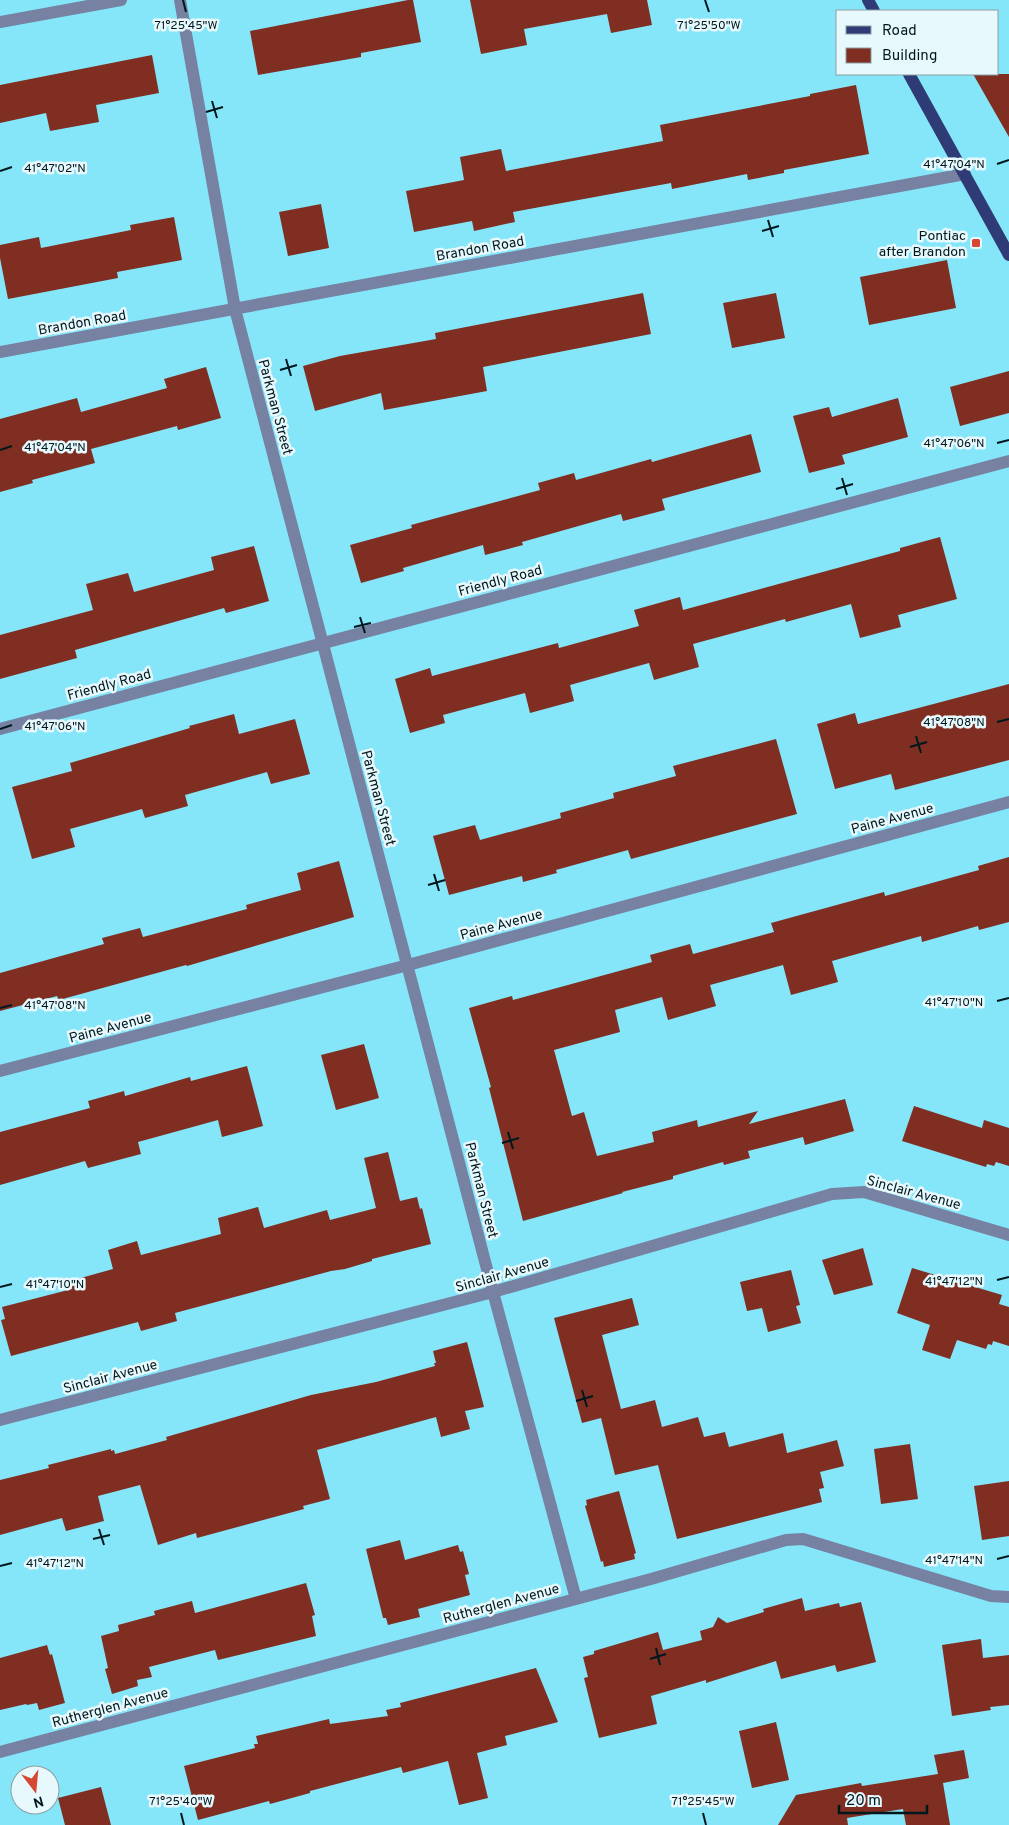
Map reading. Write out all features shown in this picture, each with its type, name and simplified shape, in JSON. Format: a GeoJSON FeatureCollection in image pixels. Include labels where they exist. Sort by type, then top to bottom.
{"type":"FeatureCollection","features":[{"type":"Feature","properties":{"kind":"main road"},"geometry":{"type":"LineString","coordinates":[[910,75],[1009,255]]}},
{"type":"Feature","properties":{"kind":"street"},"geometry":{"type":"LineString","coordinates":[[0,22],[120,0]]}},
{"type":"Feature","properties":{"kind":"street","name":"Parkman Street"},"geometry":{"type":"LineString","coordinates":[[180,0],[235,309],[493,1292],[576,1599]]}},
{"type":"Feature","properties":{"kind":"street","name":"Brandon Road"},"geometry":{"type":"LineString","coordinates":[[0,352],[965,174]]}},
{"type":"Feature","properties":{"kind":"street","name":"Friendly Road"},"geometry":{"type":"LineString","coordinates":[[0,730],[322,642],[1009,460]]}},
{"type":"Feature","properties":{"kind":"street","name":"Paine Avenue"},"geometry":{"type":"LineString","coordinates":[[0,1071],[408,965],[1009,802]]}},
{"type":"Feature","properties":{"kind":"street","name":"Sinclair Avenue"},"geometry":{"type":"LineString","coordinates":[[0,1420],[493,1292],[832,1194],[864,1192],[1009,1235]]}},
{"type":"Feature","properties":{"kind":"street","name":"Rutherglen Avenue"},"geometry":{"type":"LineString","coordinates":[[0,1752],[576,1599],[786,1540],[803,1539],[991,1596],[1009,1597]]}},
{"type":"Feature","properties":{"kind":"building"},"geometry":{"type":"Polygon","coordinates":[[[413,0],[421,42],[361,53],[361,57],[258,75],[250,31],[413,0]]]}},
{"type":"Feature","properties":{"kind":"building"},"geometry":{"type":"Polygon","coordinates":[[[470,0],[647,0],[652,25],[611,33],[607,14],[524,29],[527,45],[481,54],[470,0]]]}},
{"type":"Feature","properties":{"kind":"building"},"geometry":{"type":"Polygon","coordinates":[[[152,55],[159,93],[96,105],[99,122],[50,131],[46,113],[0,123],[0,85],[152,55]]]}},
{"type":"Feature","properties":{"kind":"building"},"geometry":{"type":"Polygon","coordinates":[[[1009,74],[1009,137],[974,75],[1009,74]]]}},
{"type":"Feature","properties":{"kind":"building"},"geometry":{"type":"Polygon","coordinates":[[[856,85],[869,154],[784,170],[784,173],[748,180],[747,174],[672,189],[671,183],[513,212],[515,222],[474,231],[472,221],[414,232],[406,191],[464,180],[460,157],[501,149],[506,171],[663,141],[660,125],[810,96],[810,94],[856,85]]]}},
{"type":"Feature","properties":{"kind":"building"},"geometry":{"type":"Polygon","coordinates":[[[321,204],[329,248],[288,256],[279,212],[321,204]]]}},
{"type":"Feature","properties":{"kind":"building"},"geometry":{"type":"Polygon","coordinates":[[[174,217],[182,260],[117,272],[118,278],[8,299],[0,258],[0,245],[39,237],[41,248],[131,230],[130,225],[174,217]]]}},
{"type":"Feature","properties":{"kind":"building"},"geometry":{"type":"Polygon","coordinates":[[[947,260],[956,308],[869,325],[860,277],[947,260]]]}},
{"type":"Feature","properties":{"kind":"building"},"geometry":{"type":"Polygon","coordinates":[[[643,293],[651,334],[483,367],[487,391],[384,410],[381,393],[315,411],[303,366],[340,356],[436,339],[435,333],[643,293]]]}},
{"type":"Feature","properties":{"kind":"building"},"geometry":{"type":"Polygon","coordinates":[[[776,293],[785,338],[732,348],[723,303],[776,293]]]}},
{"type":"Feature","properties":{"kind":"building"},"geometry":{"type":"Polygon","coordinates":[[[206,367],[221,418],[178,430],[177,426],[91,449],[95,463],[32,480],[33,483],[0,492],[0,419],[77,398],[81,412],[167,388],[164,379],[206,367]]]}},
{"type":"Feature","properties":{"kind":"building"},"geometry":{"type":"Polygon","coordinates":[[[1009,371],[1009,413],[960,426],[950,387],[1009,371]]]}},
{"type":"Feature","properties":{"kind":"building"},"geometry":{"type":"Polygon","coordinates":[[[898,398],[908,437],[842,455],[845,464],[809,473],[793,416],[829,407],[832,417],[898,398]]]}},
{"type":"Feature","properties":{"kind":"building"},"geometry":{"type":"Polygon","coordinates":[[[751,434],[761,472],[662,499],[665,510],[623,521],[621,514],[522,542],[523,545],[485,555],[483,545],[403,568],[404,571],[361,583],[350,545],[412,528],[411,525],[540,490],[538,483],[574,473],[576,480],[651,459],[652,462],[751,434]]]}},
{"type":"Feature","properties":{"kind":"building"},"geometry":{"type":"Polygon","coordinates":[[[940,537],[957,599],[898,615],[901,627],[860,638],[851,604],[786,622],[785,619],[693,644],[699,667],[654,680],[649,663],[570,685],[574,701],[530,713],[525,693],[443,715],[445,723],[410,733],[395,679],[430,668],[432,676],[558,643],[559,648],[639,626],[634,610],[680,597],[683,610],[900,551],[900,548],[940,537]]]}},
{"type":"Feature","properties":{"kind":"building"},"geometry":{"type":"Polygon","coordinates":[[[254,546],[269,601],[226,613],[224,608],[75,650],[77,658],[0,679],[0,635],[93,610],[86,584],[128,573],[134,592],[214,570],[211,557],[254,546]]]}},
{"type":"Feature","properties":{"kind":"building"},"geometry":{"type":"Polygon","coordinates":[[[1009,684],[1009,760],[895,790],[891,774],[835,789],[817,724],[855,713],[858,724],[1009,684]]]}},
{"type":"Feature","properties":{"kind":"building"},"geometry":{"type":"Polygon","coordinates":[[[234,714],[239,734],[295,719],[310,774],[271,784],[267,772],[185,795],[188,806],[145,818],[142,809],[70,829],[75,847],[32,859],[12,787],[72,771],[70,763],[234,714]]]}},
{"type":"Feature","properties":{"kind":"building"},"geometry":{"type":"Polygon","coordinates":[[[776,739],[797,814],[631,859],[628,850],[556,870],[557,873],[523,882],[522,876],[449,895],[433,836],[475,825],[480,840],[561,818],[560,813],[614,798],[613,793],[676,776],[673,766],[776,739]]]}},
{"type":"Feature","properties":{"kind":"building"},"geometry":{"type":"Polygon","coordinates":[[[1009,857],[1009,922],[979,930],[978,926],[922,942],[921,936],[832,961],[838,982],[791,995],[783,965],[710,985],[716,1006],[668,1020],[662,997],[615,1010],[620,1032],[554,1050],[572,1116],[584,1112],[597,1156],[654,1142],[652,1132],[697,1120],[698,1127],[758,1111],[749,1124],[845,1099],[854,1131],[805,1145],[803,1137],[748,1151],[750,1158],[724,1165],[723,1162],[673,1176],[673,1179],[523,1221],[489,1088],[491,1087],[469,1008],[512,996],[513,1000],[652,962],[650,955],[690,944],[693,954],[774,932],[771,923],[884,892],[885,896],[979,870],[978,866],[1009,857]]]}},
{"type":"Feature","properties":{"kind":"building"},"geometry":{"type":"Polygon","coordinates":[[[339,861],[354,917],[187,966],[59,1000],[57,996],[0,1011],[0,973],[104,944],[102,938],[140,928],[143,937],[247,909],[246,905],[301,890],[297,873],[339,861]]]}},
{"type":"Feature","properties":{"kind":"building"},"geometry":{"type":"Polygon","coordinates":[[[364,1044],[379,1098],[336,1110],[321,1055],[364,1044]]]}},
{"type":"Feature","properties":{"kind":"building"},"geometry":{"type":"Polygon","coordinates":[[[247,1066],[263,1126],[222,1137],[218,1120],[138,1142],[141,1154],[88,1168],[85,1161],[0,1185],[0,1132],[90,1108],[88,1101],[124,1091],[125,1096],[190,1077],[191,1081],[247,1066]]]}},
{"type":"Feature","properties":{"kind":"building"},"geometry":{"type":"Polygon","coordinates":[[[914,1106],[982,1128],[984,1120],[1009,1128],[1009,1166],[996,1162],[994,1166],[987,1164],[986,1167],[902,1141],[914,1106]]]}},
{"type":"Feature","properties":{"kind":"building"},"geometry":{"type":"Polygon","coordinates":[[[388,1152],[400,1201],[417,1197],[420,1209],[422,1208],[431,1244],[372,1259],[372,1261],[345,1269],[331,1271],[175,1313],[177,1321],[141,1331],[138,1322],[11,1356],[1,1320],[5,1319],[2,1307],[72,1289],[70,1281],[113,1269],[108,1250],[137,1241],[141,1255],[221,1234],[218,1218],[258,1207],[264,1228],[327,1210],[330,1220],[376,1208],[364,1158],[388,1152]]]}},
{"type":"Feature","properties":{"kind":"building"},"geometry":{"type":"Polygon","coordinates":[[[863,1248],[873,1285],[834,1295],[822,1260],[863,1248]]]}},
{"type":"Feature","properties":{"kind":"building"},"geometry":{"type":"Polygon","coordinates":[[[912,1268],[1002,1295],[999,1304],[1009,1307],[1009,1346],[993,1341],[992,1345],[988,1344],[986,1349],[957,1340],[950,1359],[922,1350],[930,1325],[897,1313],[912,1268]]]}},
{"type":"Feature","properties":{"kind":"building"},"geometry":{"type":"Polygon","coordinates":[[[791,1270],[800,1305],[796,1306],[801,1323],[768,1332],[762,1308],[747,1311],[740,1282],[791,1270]]]}},
{"type":"Feature","properties":{"kind":"building"},"geometry":{"type":"Polygon","coordinates":[[[632,1298],[639,1325],[602,1335],[621,1409],[655,1400],[662,1427],[698,1417],[704,1437],[725,1432],[729,1447],[783,1433],[787,1453],[837,1440],[844,1466],[820,1472],[824,1488],[819,1489],[822,1502],[677,1539],[658,1465],[615,1475],[601,1418],[582,1423],[554,1318],[632,1298]]]}},
{"type":"Feature","properties":{"kind":"building"},"geometry":{"type":"Polygon","coordinates":[[[467,1342],[484,1407],[465,1411],[470,1429],[441,1437],[436,1417],[317,1450],[330,1499],[303,1506],[304,1509],[197,1538],[196,1533],[158,1545],[140,1485],[98,1496],[104,1521],[66,1531],[62,1518],[0,1535],[0,1480],[49,1468],[48,1465],[111,1449],[111,1451],[114,1450],[115,1454],[167,1440],[166,1437],[311,1395],[376,1382],[435,1366],[433,1351],[467,1342]]]}},
{"type":"Feature","properties":{"kind":"building"},"geometry":{"type":"Polygon","coordinates":[[[910,1444],[918,1499],[881,1504],[874,1449],[910,1444]]]}},
{"type":"Feature","properties":{"kind":"building"},"geometry":{"type":"Polygon","coordinates":[[[1009,1481],[1009,1536],[982,1540],[974,1486],[1009,1481]]]}},
{"type":"Feature","properties":{"kind":"building"},"geometry":{"type":"Polygon","coordinates":[[[619,1491],[636,1553],[634,1554],[635,1559],[604,1567],[585,1506],[587,1505],[586,1500],[619,1491]]]}},
{"type":"Feature","properties":{"kind":"building"},"geometry":{"type":"Polygon","coordinates":[[[400,1540],[405,1560],[458,1545],[460,1552],[463,1551],[469,1574],[465,1575],[470,1595],[418,1609],[420,1617],[388,1625],[386,1618],[383,1618],[366,1549],[400,1540]]]}},
{"type":"Feature","properties":{"kind":"building"},"geometry":{"type":"Polygon","coordinates":[[[306,1583],[315,1615],[312,1616],[316,1636],[218,1660],[215,1650],[149,1667],[152,1677],[137,1680],[138,1686],[112,1694],[105,1669],[108,1668],[101,1636],[119,1631],[118,1625],[155,1615],[154,1611],[192,1601],[195,1613],[306,1583]]]}},
{"type":"Feature","properties":{"kind":"building"},"geometry":{"type":"Polygon","coordinates":[[[802,1598],[805,1611],[839,1603],[840,1607],[861,1602],[876,1662],[837,1672],[835,1665],[781,1679],[776,1661],[706,1683],[706,1680],[651,1696],[657,1724],[599,1738],[584,1678],[588,1677],[583,1657],[594,1654],[594,1651],[658,1632],[663,1650],[702,1640],[700,1631],[713,1627],[718,1617],[727,1623],[764,1612],[763,1609],[802,1598]]]}},
{"type":"Feature","properties":{"kind":"building"},"geometry":{"type":"Polygon","coordinates":[[[981,1639],[983,1658],[1009,1655],[1009,1705],[990,1707],[991,1710],[952,1716],[942,1645],[981,1639]]]}},
{"type":"Feature","properties":{"kind":"building"},"geometry":{"type":"Polygon","coordinates":[[[47,1645],[50,1655],[52,1654],[65,1703],[39,1710],[37,1703],[0,1710],[0,1658],[47,1645]]]}},
{"type":"Feature","properties":{"kind":"building"},"geometry":{"type":"Polygon","coordinates":[[[536,1668],[558,1722],[505,1736],[507,1745],[477,1753],[488,1798],[459,1805],[448,1761],[403,1773],[401,1767],[310,1791],[310,1793],[270,1804],[269,1801],[198,1820],[184,1766],[255,1748],[254,1744],[258,1744],[256,1736],[329,1719],[330,1724],[388,1716],[386,1710],[401,1707],[400,1703],[536,1668]]]}},
{"type":"Feature","properties":{"kind":"building"},"geometry":{"type":"Polygon","coordinates":[[[776,1722],[789,1780],[752,1788],[739,1731],[776,1722]]]}},
{"type":"Feature","properties":{"kind":"building"},"geometry":{"type":"Polygon","coordinates":[[[964,1750],[969,1778],[943,1783],[950,1825],[906,1825],[903,1809],[847,1818],[848,1825],[778,1825],[796,1795],[861,1783],[862,1786],[938,1774],[934,1755],[964,1750]]]}},
{"type":"Feature","properties":{"kind":"building"},"geometry":{"type":"Polygon","coordinates":[[[101,1787],[111,1825],[65,1825],[60,1797],[101,1787]]]}},
{"type":"Feature","properties":{"kind":"place","name":"Pontiac after Brandon"},"geometry":{"type":"Point","coordinates":[976,243]}}]}
